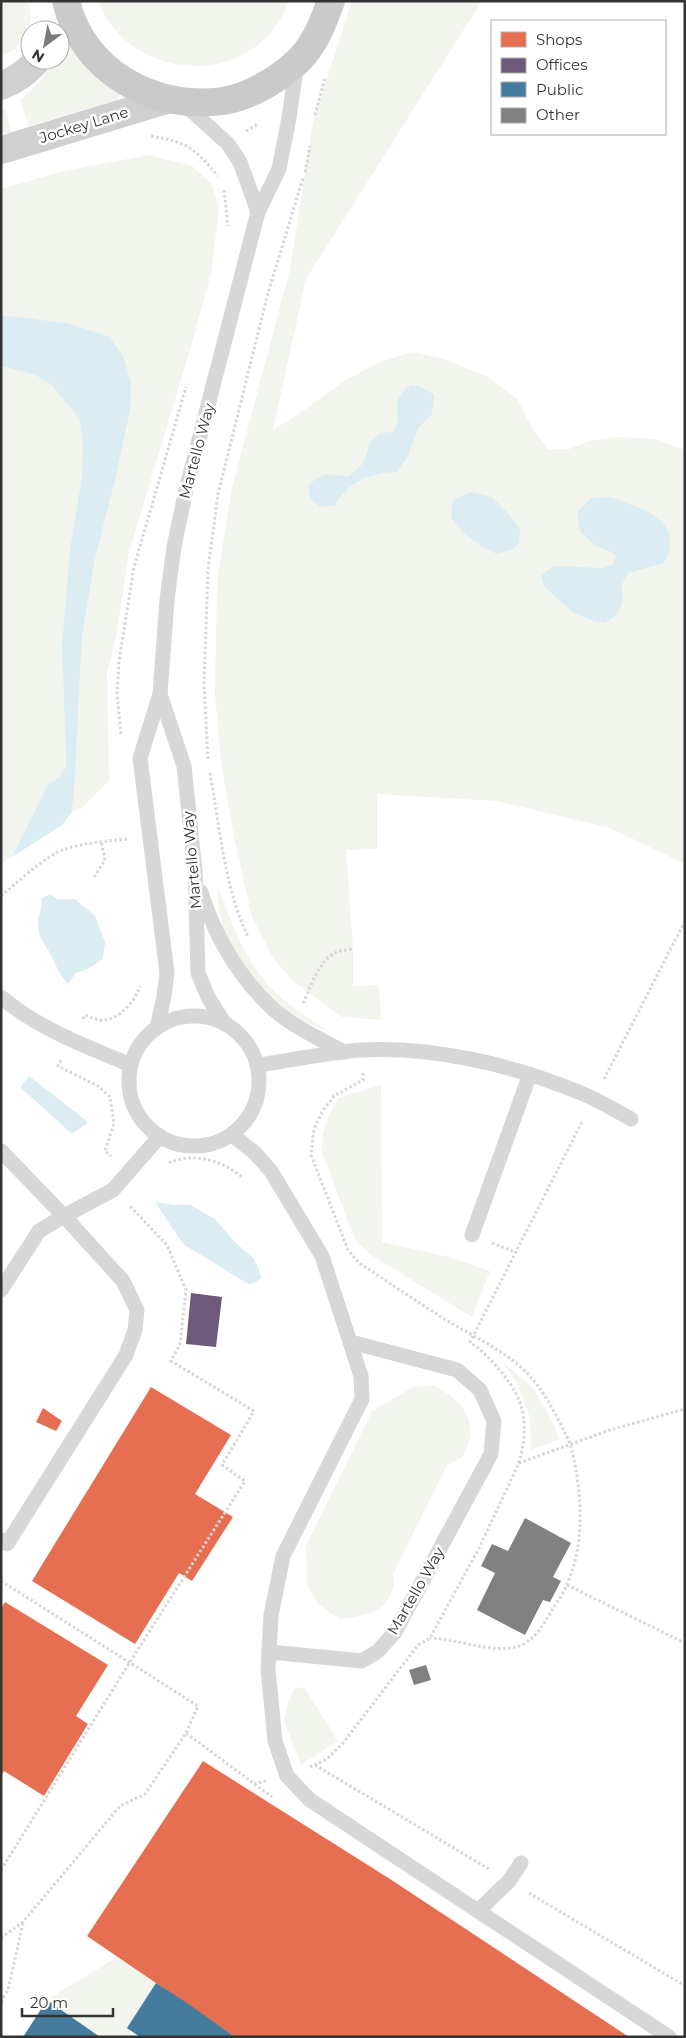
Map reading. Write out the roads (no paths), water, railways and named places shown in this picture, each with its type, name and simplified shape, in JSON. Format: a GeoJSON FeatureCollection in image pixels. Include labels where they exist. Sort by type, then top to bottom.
{"type":"FeatureCollection","features":[{"type":"Feature","properties":{"kind":"main road"},"geometry":{"type":"LineString","coordinates":[[64,15],[84,43],[107,69],[135,88],[174,101],[224,101],[263,87],[297,62],[320,31],[331,1]]}},
{"type":"Feature","properties":{"kind":"street"},"geometry":{"type":"LineString","coordinates":[[1,86],[9,83],[26,70]]}},
{"type":"Feature","properties":{"kind":"street","name":"Jockey Lane"},"geometry":{"type":"LineString","coordinates":[[1,150],[174,101]]}},
{"type":"Feature","properties":{"kind":"lane","name":"Martello Way"},"geometry":{"type":"LineString","coordinates":[[157,1028],[167,972],[140,758],[160,694],[167,600],[180,520],[258,212],[279,169],[297,62]]}},
{"type":"Feature","properties":{"kind":"lane"},"geometry":{"type":"LineString","coordinates":[[174,101],[228,144],[240,162],[258,212]]}},
{"type":"Feature","properties":{"kind":"lane","name":"Martello Way"},"geometry":{"type":"LineString","coordinates":[[160,694],[184,766],[195,871],[198,973],[208,996],[225,1024]]}},
{"type":"Feature","properties":{"kind":"lane"},"geometry":{"type":"LineString","coordinates":[[195,871],[210,920],[235,967],[273,1009],[313,1035],[344,1052]]}},
{"type":"Feature","properties":{"kind":"lane"},"geometry":{"type":"LineString","coordinates":[[1,997],[13,1007],[72,1041],[131,1065]]}},
{"type":"Feature","properties":{"kind":"lane"},"geometry":{"type":"LineString","coordinates":[[191,1016],[209,1018],[225,1024],[240,1034],[251,1048],[258,1065],[260,1085],[256,1104],[246,1121],[232,1135],[215,1143],[196,1146],[177,1144],[160,1136],[144,1123],[134,1105],[129,1086],[131,1065],[141,1044],[157,1028],[173,1020],[191,1016]]}},
{"type":"Feature","properties":{"kind":"lane"},"geometry":{"type":"LineString","coordinates":[[258,1065],[344,1052],[382,1050],[422,1052],[479,1061],[530,1074],[594,1098],[631,1119]]}},
{"type":"Feature","properties":{"kind":"lane"},"geometry":{"type":"LineString","coordinates":[[472,1235],[530,1074]]}},
{"type":"Feature","properties":{"kind":"lane"},"geometry":{"type":"LineString","coordinates":[[232,1135],[254,1152],[271,1171],[322,1256],[361,1376],[362,1399],[283,1556],[271,1615],[268,1669],[275,1741],[287,1776],[310,1800],[669,2037]]}},
{"type":"Feature","properties":{"kind":"lane"},"geometry":{"type":"LineString","coordinates":[[1,1290],[39,1230],[113,1190],[160,1136]]}},
{"type":"Feature","properties":{"kind":"lane"},"geometry":{"type":"LineString","coordinates":[[1,1151],[123,1281],[137,1310],[135,1330],[126,1355],[4,1542]]}},
{"type":"Feature","properties":{"kind":"lane","name":"Martello Way"},"geometry":{"type":"LineString","coordinates":[[270,1652],[362,1661],[378,1651],[395,1632],[491,1454],[494,1421],[480,1390],[457,1370],[351,1342]]}},
{"type":"Feature","properties":{"kind":"lane"},"geometry":{"type":"LineString","coordinates":[[478,1911],[509,1881],[521,1864]]}}]}
